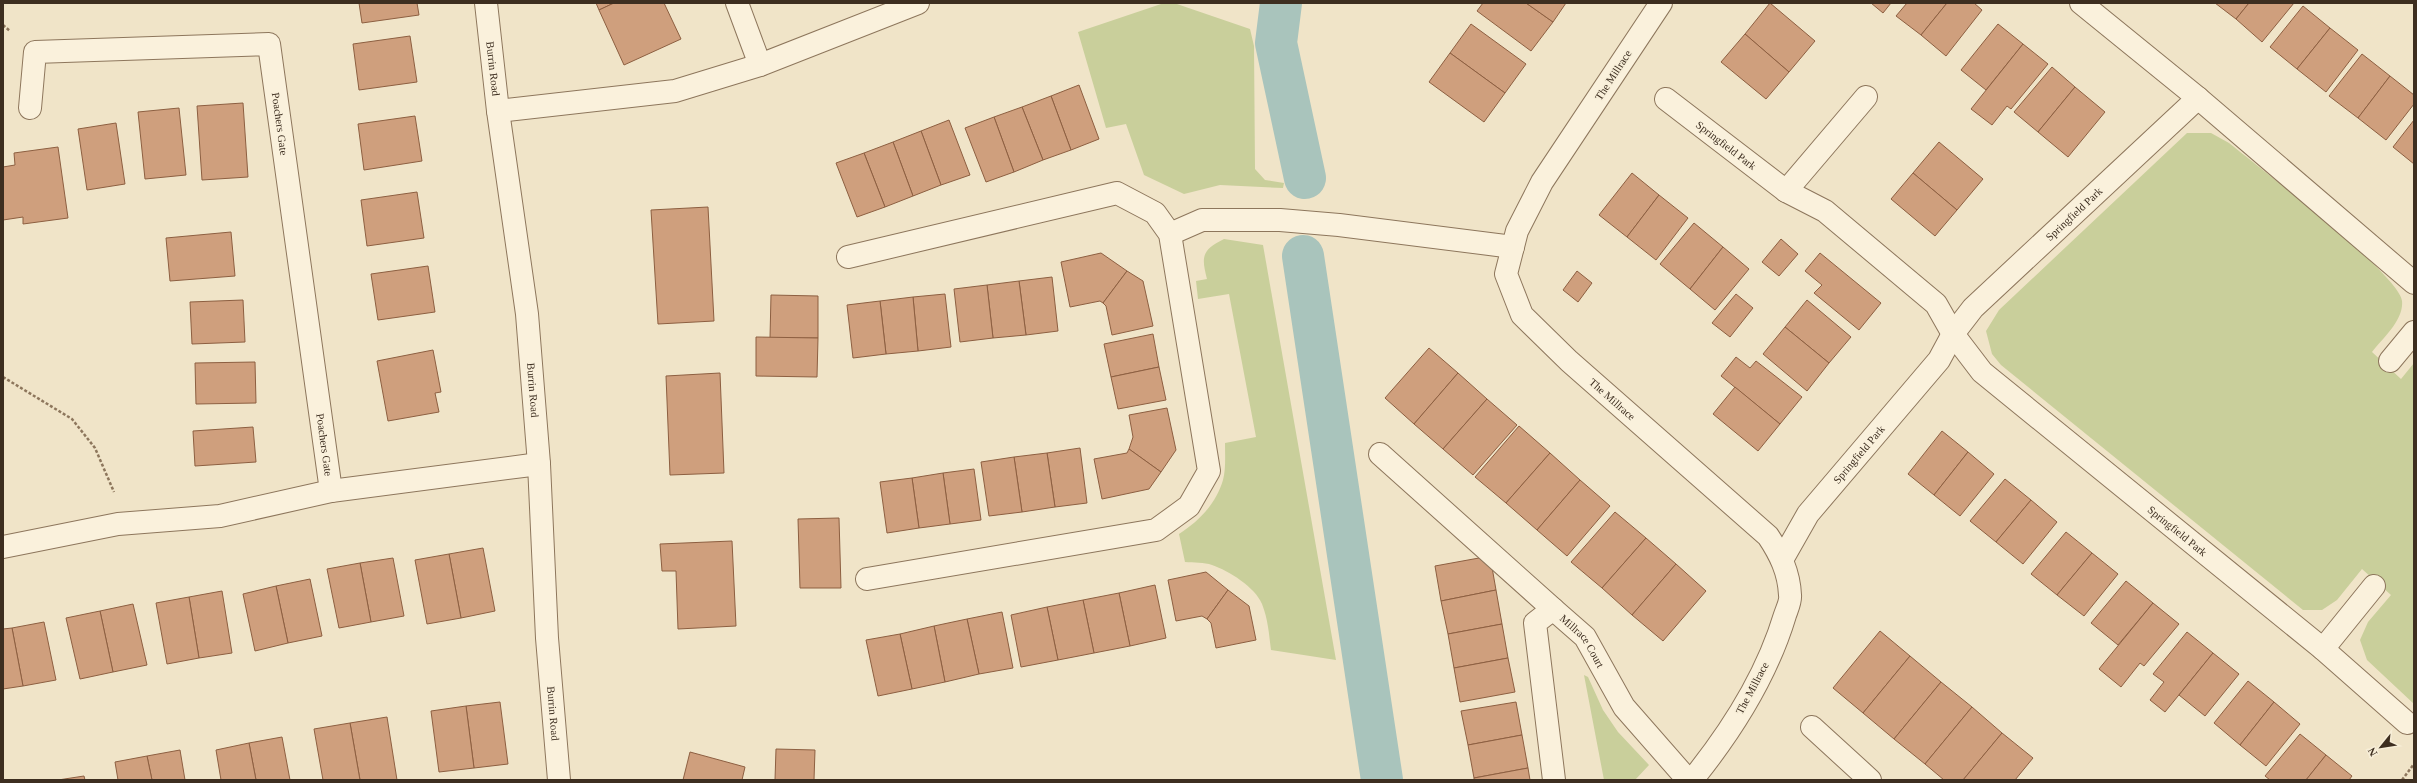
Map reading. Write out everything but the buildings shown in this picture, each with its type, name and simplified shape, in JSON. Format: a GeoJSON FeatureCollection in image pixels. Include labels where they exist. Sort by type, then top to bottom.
{"type":"FeatureCollection","features":[{"type":"Feature","properties":{"kind":"street","name":"Burrin Road"},"geometry":{"type":"LineString","coordinates":[[486,3],[498,111],[527,314],[539,464],[547,638],[559,780]]}},
{"type":"Feature","properties":{"kind":"street"},"geometry":{"type":"LineString","coordinates":[[737,3],[760,65]]}},
{"type":"Feature","properties":{"kind":"street"},"geometry":{"type":"LineString","coordinates":[[498,111],[675,91],[760,65],[918,3]]}},
{"type":"Feature","properties":{"kind":"street","name":"The Millrace"},"geometry":{"type":"LineString","coordinates":[[1661,3],[1542,182],[1517,231],[1506,274],[1522,315],[1569,361],[1768,536],[1783,558],[1790,596],[1778,638],[1749,697],[1725,736],[1692,780]]}},
{"type":"Feature","properties":{"kind":"street"},"geometry":{"type":"LineString","coordinates":[[2081,3],[2198,98],[2414,283]]}},
{"type":"Feature","properties":{"kind":"street","name":"Poachers Gate"},"geometry":{"type":"LineString","coordinates":[[30,108],[35,52],[269,44],[331,491]]}},
{"type":"Feature","properties":{"kind":"street"},"geometry":{"type":"LineString","coordinates":[[1786,191],[1866,97]]}},
{"type":"Feature","properties":{"kind":"street","name":"Springfield Park"},"geometry":{"type":"LineString","coordinates":[[1783,558],[1808,514],[1939,360],[1953,334],[1973,308],[2198,98]]}},
{"type":"Feature","properties":{"kind":"street","name":"Springfield Park"},"geometry":{"type":"LineString","coordinates":[[1666,99],[1786,191],[1825,211],[1936,304],[1953,334],[1982,372],[2322,649],[2407,723]]}},
{"type":"Feature","properties":{"kind":"street"},"geometry":{"type":"LineString","coordinates":[[848,258],[1117,193],[1154,213],[1170,234],[1209,472],[1189,506],[1156,530],[867,578]]}},
{"type":"Feature","properties":{"kind":"street"},"geometry":{"type":"LineString","coordinates":[[1170,234],[1202,220],[1280,220],[1339,225],[1513,247]]}},
{"type":"Feature","properties":{"kind":"street"},"geometry":{"type":"LineString","coordinates":[[2390,361],[2414,332]]}},
{"type":"Feature","properties":{"kind":"street"},"geometry":{"type":"LineString","coordinates":[[1380,454],[1553,609]]}},
{"type":"Feature","properties":{"kind":"street","name":"Poachers Gate"},"geometry":{"type":"LineString","coordinates":[[3,547],[118,524],[220,516],[331,491],[539,464]]}},
{"type":"Feature","properties":{"kind":"street"},"geometry":{"type":"LineString","coordinates":[[2322,649],[2374,586]]}},
{"type":"Feature","properties":{"kind":"street","name":"Millrace Court"},"geometry":{"type":"LineString","coordinates":[[1554,780],[1535,623],[1553,609],[1585,637],[1624,707],[1688,780]]}},
{"type":"Feature","properties":{"kind":"street"},"geometry":{"type":"LineString","coordinates":[[1812,727],[1858,777]]}},
{"type":"Feature","properties":{"kind":"path"},"geometry":{"type":"LineString","coordinates":[[3,377],[72,419],[95,448],[116,496],[118,524]]}},
{"type":"Feature","properties":{"kind":"path"},"geometry":{"type":"LineString","coordinates":[[2402,780],[2414,764]]}},
{"type":"Feature","properties":{"kind":"green space"},"geometry":{"type":"Polygon","coordinates":[[[1164,3],[1174,3],[1250,29],[1254,46],[1255,169],[1265,180],[1284,183],[1283,188],[1220,185],[1184,194],[1144,175],[1126,124],[1106,128],[1078,32],[1164,3]]]}},
{"type":"Feature","properties":{"kind":"green space"},"geometry":{"type":"Polygon","coordinates":[[[2187,133],[2211,133],[2229,143],[2354,245],[2378,268],[2395,288],[2402,301],[2400,315],[2396,322],[2372,352],[2401,379],[2414,363],[2414,704],[2367,660],[2360,640],[2368,622],[2391,595],[2362,569],[2337,600],[2322,610],[2303,610],[2001,365],[1992,354],[1986,331],[1999,310],[2187,133]]]}},
{"type":"Feature","properties":{"kind":"green space"},"geometry":{"type":"Polygon","coordinates":[[[1224,239],[1263,245],[1336,660],[1271,650],[1266,615],[1259,598],[1254,592],[1241,580],[1219,568],[1206,563],[1185,562],[1179,534],[1200,518],[1216,497],[1224,476],[1225,443],[1256,437],[1229,294],[1198,299],[1196,281],[1207,279],[1204,265],[1205,254],[1207,250],[1224,239]]]}},
{"type":"Feature","properties":{"kind":"green space"},"geometry":{"type":"Polygon","coordinates":[[[1584,675],[1588,677],[1603,710],[1618,732],[1649,765],[1635,780],[1604,780],[1584,675]]]}},
{"type":"Feature","properties":{"kind":"waterway"},"geometry":{"type":"LineString","coordinates":[[1281,3],[1276,43],[1305,178]]}},
{"type":"Feature","properties":{"kind":"waterway"},"geometry":{"type":"LineString","coordinates":[[1303,256],[1382,780]]}}]}
